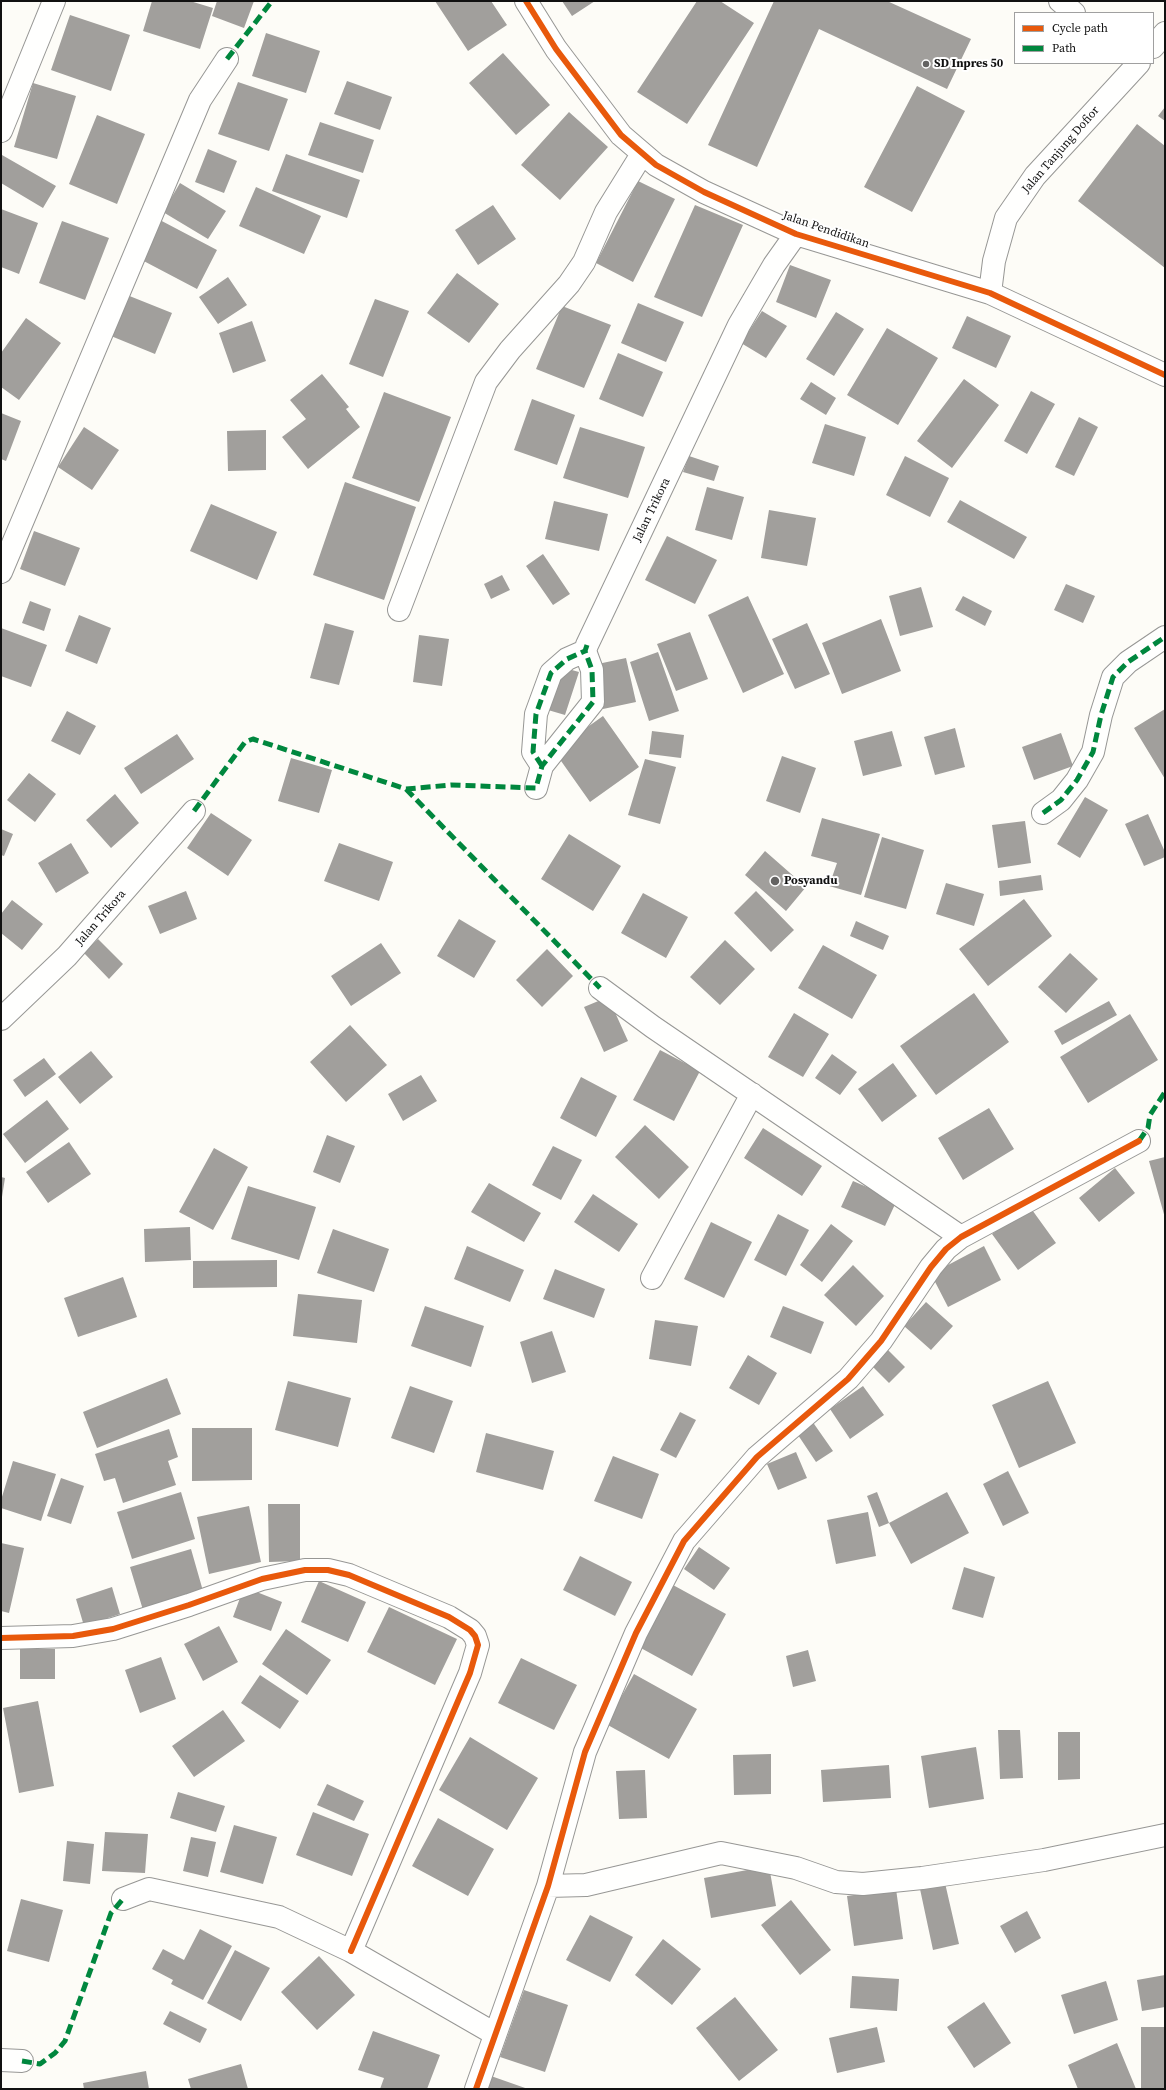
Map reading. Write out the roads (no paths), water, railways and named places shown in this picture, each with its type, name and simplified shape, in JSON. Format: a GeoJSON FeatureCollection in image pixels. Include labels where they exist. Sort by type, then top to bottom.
{"type":"FeatureCollection","features":[{"type":"Feature","properties":{"kind":"street"},"geometry":{"type":"LineString","coordinates":[[1,131],[54,1]]}},
{"type":"Feature","properties":{"kind":"street","name":"Jalan Pendidikan"},"geometry":{"type":"LineString","coordinates":[[526,1],[556,49],[621,135],[656,165],[704,192],[796,234],[990,293],[1165,375]]}},
{"type":"Feature","properties":{"kind":"street"},"geometry":{"type":"LineString","coordinates":[[1060,1],[1073,12]]}},
{"type":"Feature","properties":{"kind":"street"},"geometry":{"type":"LineString","coordinates":[[1154,46],[1165,33]]}},
{"type":"Feature","properties":{"kind":"street"},"geometry":{"type":"LineString","coordinates":[[1,572],[200,100],[227,59]]}},
{"type":"Feature","properties":{"kind":"street","name":"Jalan Tanjung Dofior"},"geometry":{"type":"LineString","coordinates":[[990,293],[994,261],[1003,225],[1010,212],[1034,176],[1136,64]]}},
{"type":"Feature","properties":{"kind":"street"},"geometry":{"type":"LineString","coordinates":[[399,610],[486,382],[510,350],[569,284],[584,262],[606,212],[642,154]]}},
{"type":"Feature","properties":{"kind":"street","name":"Jalan Trikora"},"geometry":{"type":"LineString","coordinates":[[585,651],[739,325],[774,265],[796,234]]}},
{"type":"Feature","properties":{"kind":"street"},"geometry":{"type":"LineString","coordinates":[[1043,813],[1065,795],[1077,780],[1093,752],[1101,715],[1113,678],[1128,662],[1165,637]]}},
{"type":"Feature","properties":{"kind":"street"},"geometry":{"type":"LineString","coordinates":[[536,788],[542,766],[593,702],[592,670],[585,651],[567,659],[551,673],[536,714],[533,752],[542,766]]}},
{"type":"Feature","properties":{"kind":"street","name":"Jalan Trikora"},"geometry":{"type":"LineString","coordinates":[[1,1019],[67,956],[194,811]]}},
{"type":"Feature","properties":{"kind":"street"},"geometry":{"type":"LineString","coordinates":[[600,988],[653,1027],[961,1237]]}},
{"type":"Feature","properties":{"kind":"street"},"geometry":{"type":"LineString","coordinates":[[652,1278],[752,1094]]}},
{"type":"Feature","properties":{"kind":"street"},"geometry":{"type":"LineString","coordinates":[[476,2089],[548,1886],[585,1752],[636,1633],[684,1541],[758,1457],[848,1379],[882,1341],[931,1267],[946,1249],[961,1237],[1139,1141]]}},
{"type":"Feature","properties":{"kind":"street"},"geometry":{"type":"LineString","coordinates":[[1,1638],[73,1636],[113,1629],[189,1605],[262,1579],[305,1570],[328,1570],[349,1575],[450,1617],[470,1630],[475,1636],[478,1645],[470,1673],[351,1951]]}},
{"type":"Feature","properties":{"kind":"street"},"geometry":{"type":"LineString","coordinates":[[548,1886],[586,1885],[721,1853],[796,1868],[836,1882],[863,1884],[922,1878],[1044,1860],[1165,1834]]}},
{"type":"Feature","properties":{"kind":"street"},"geometry":{"type":"LineString","coordinates":[[123,1898],[149,1889],[279,1917],[351,1951],[495,2034]]}},
{"type":"Feature","properties":{"kind":"place","name":"SD Inpres 50"},"geometry":{"type":"Point","coordinates":[926,64]}},
{"type":"Feature","properties":{"kind":"place","name":"Posyandu"},"geometry":{"type":"Point","coordinates":[775,881]}}]}
